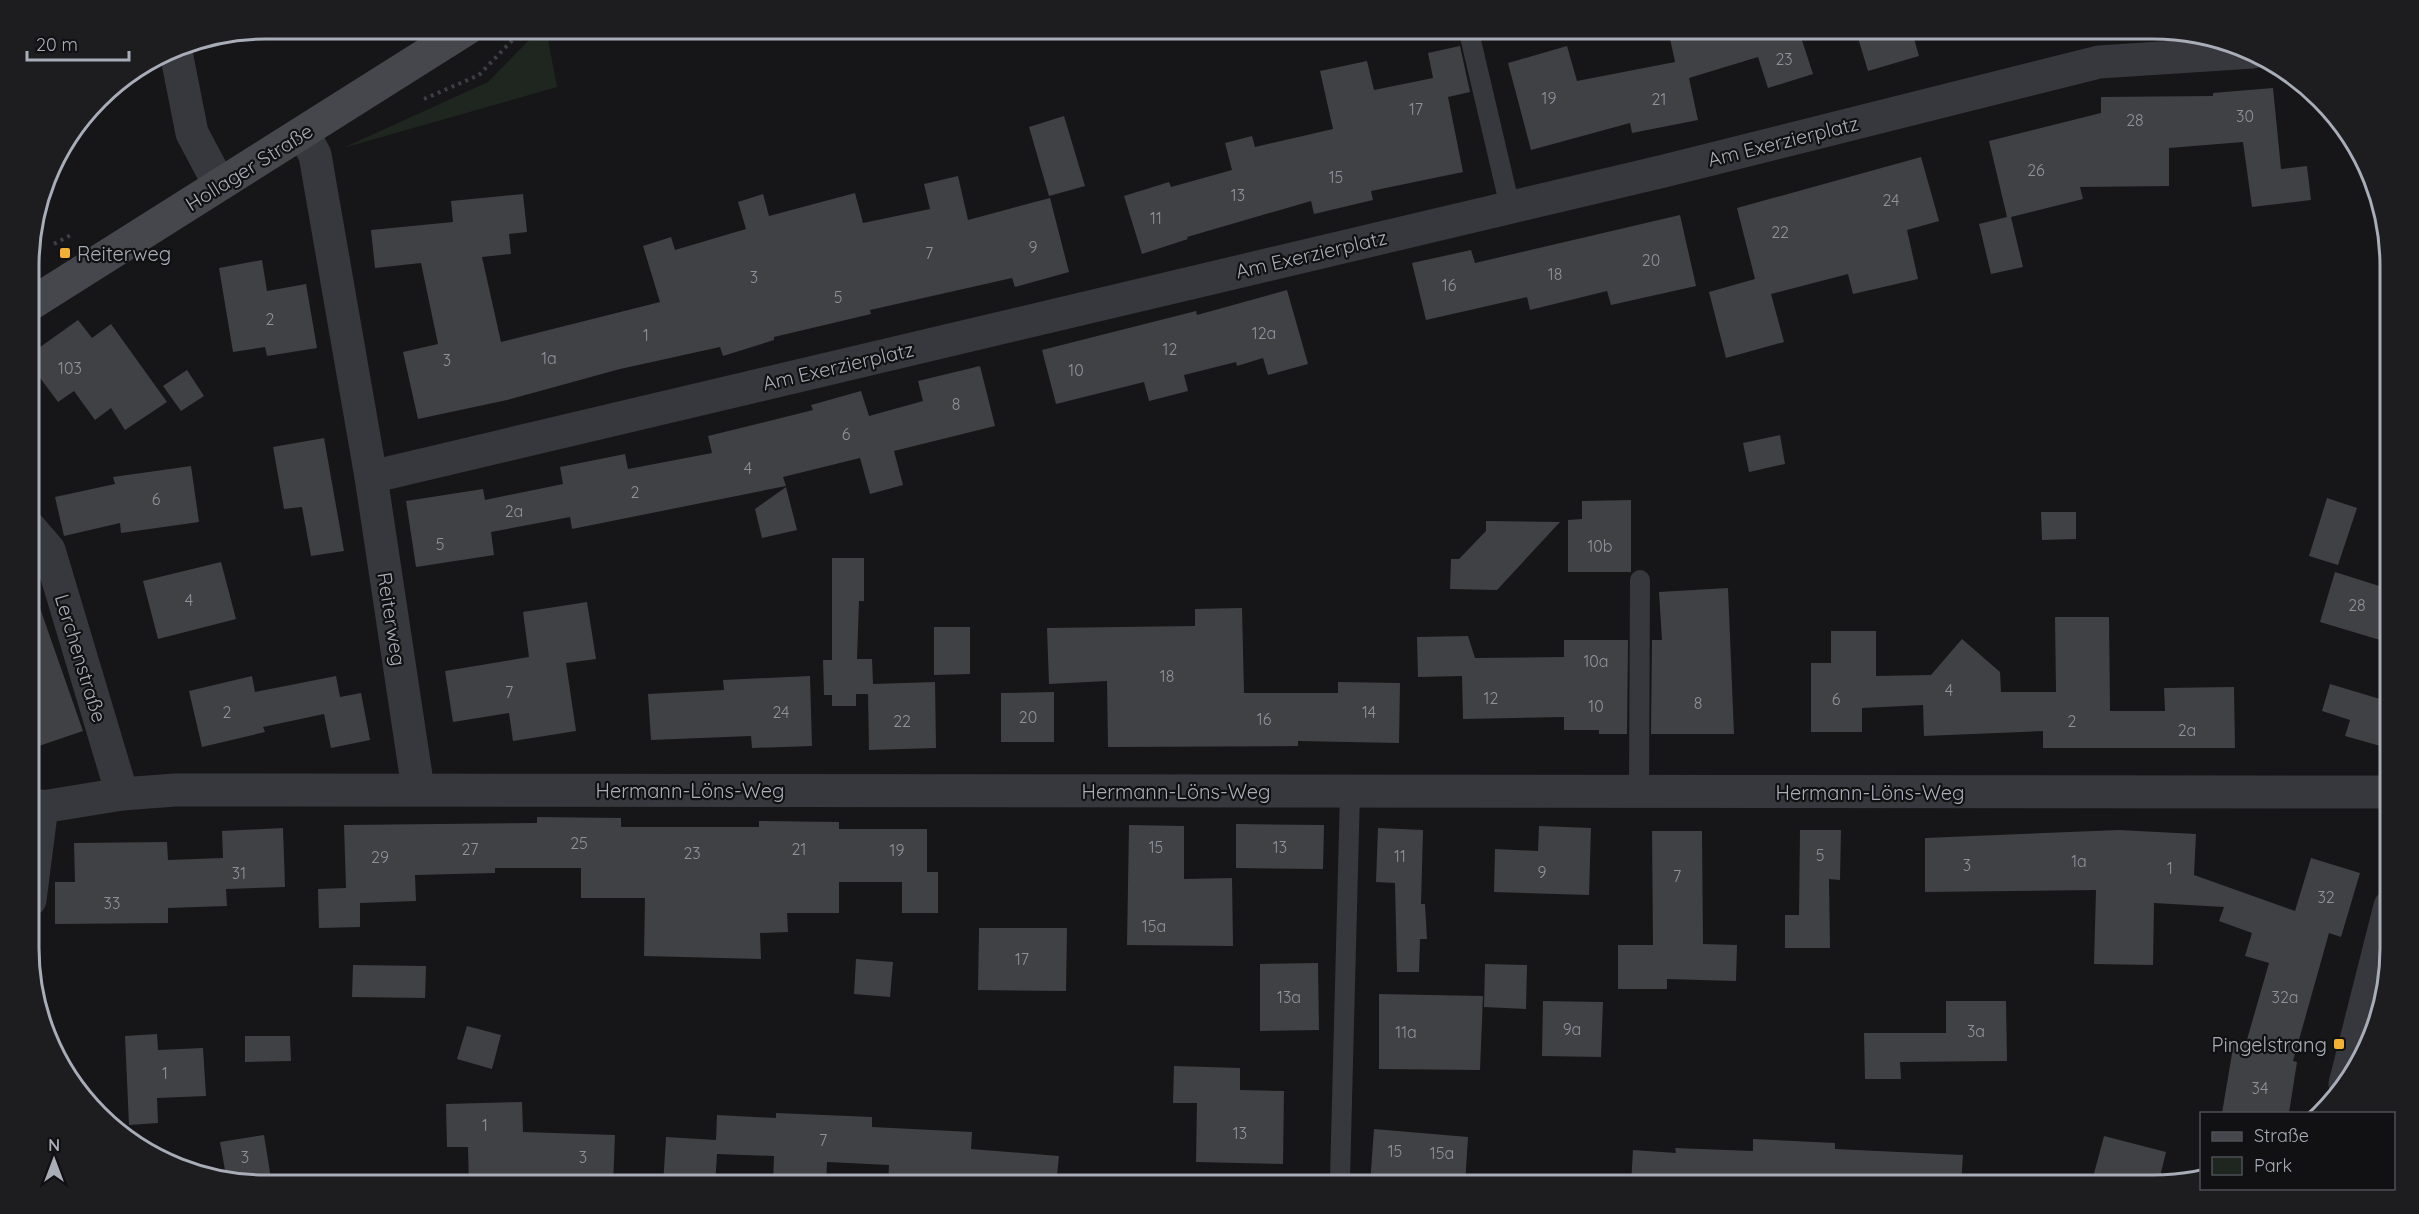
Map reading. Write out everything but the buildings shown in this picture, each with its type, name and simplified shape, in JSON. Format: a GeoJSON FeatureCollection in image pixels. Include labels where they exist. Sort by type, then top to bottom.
{"type":"FeatureCollection","features":[{"type":"Feature","properties":{"kind":"main road","name":"Hollager Straße"},"geometry":{"type":"LineString","coordinates":[[39,299],[451,39]]}},
{"type":"Feature","properties":{"kind":"street","name":"Am Exerzierplatz"},"geometry":{"type":"LineString","coordinates":[[371,477],[1510,207],[2098,62],[2233,53]]}},
{"type":"Feature","properties":{"kind":"street"},"geometry":{"type":"LineString","coordinates":[[177,57],[192,133],[219,184]]}},
{"type":"Feature","properties":{"kind":"street","name":"Reiterweg"},"geometry":{"type":"LineString","coordinates":[[303,133],[315,155],[371,477],[418,789]]}},
{"type":"Feature","properties":{"kind":"street","name":"Lerchenstraße"},"geometry":{"type":"LineString","coordinates":[[39,538],[49,550],[122,794]]}},
{"type":"Feature","properties":{"kind":"street","name":"Hermann-Löns-Weg"},"geometry":{"type":"LineString","coordinates":[[39,807],[122,794],[175,790],[2380,792]]}},
{"type":"Feature","properties":{"kind":"street"},"geometry":{"type":"LineString","coordinates":[[2352,1058],[2380,946]]}},
{"type":"Feature","properties":{"kind":"lane"},"geometry":{"type":"LineString","coordinates":[[1471,39],[1510,207]]}},
{"type":"Feature","properties":{"kind":"lane"},"geometry":{"type":"LineString","coordinates":[[1639,792],[1640,580]]}},
{"type":"Feature","properties":{"kind":"lane"},"geometry":{"type":"LineString","coordinates":[[1340,1175],[1350,792]]}},
{"type":"Feature","properties":{"kind":"green space"},"geometry":{"type":"Polygon","coordinates":[[[530,39],[548,39],[557,87],[343,148],[488,82],[530,39]]]}},
{"type":"Feature","properties":{"kind":"place","name":"Reiterweg"},"geometry":{"type":"Point","coordinates":[65,253]}},
{"type":"Feature","properties":{"kind":"place","name":"Pingelstrang"},"geometry":{"type":"Point","coordinates":[2339,1044]}}]}
